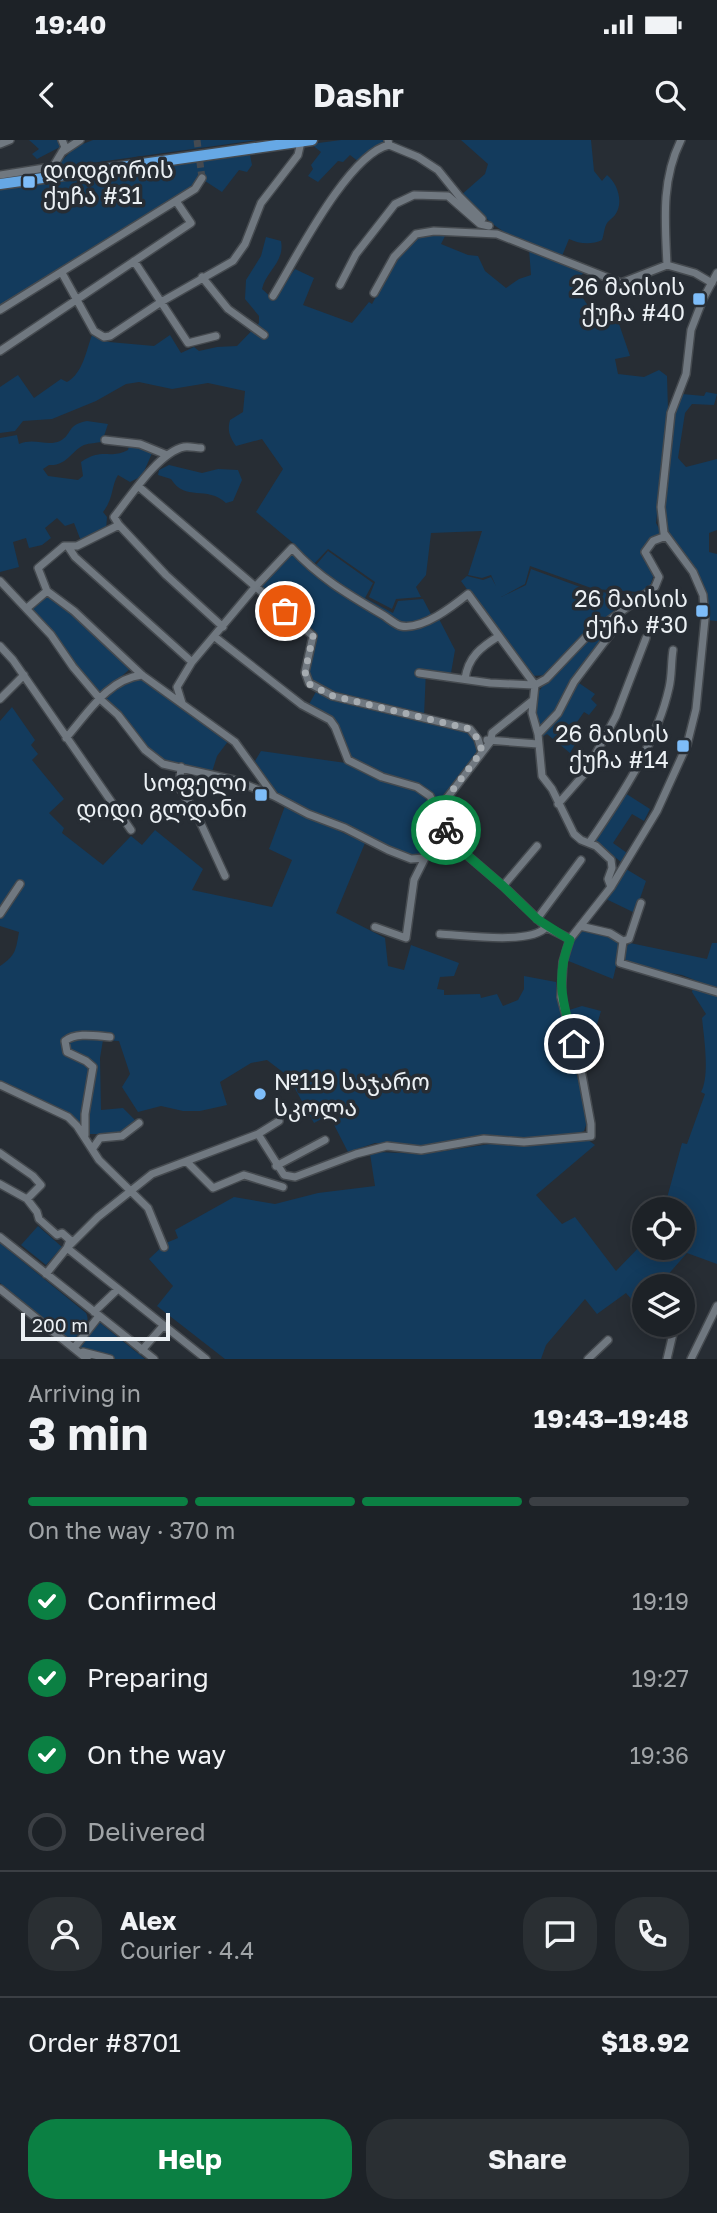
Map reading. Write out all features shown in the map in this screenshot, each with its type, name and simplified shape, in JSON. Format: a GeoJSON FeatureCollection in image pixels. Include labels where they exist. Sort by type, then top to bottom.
{"type":"FeatureCollection","features":[{"type":"Feature","properties":{"kind":"highway"},"geometry":{"type":"LineString","coordinates":[[0,184],[51,171],[306,141]]}},
{"type":"Feature","properties":{"kind":"street"},"geometry":{"type":"LineString","coordinates":[[0,144],[10,140]]}},
{"type":"Feature","properties":{"kind":"street"},"geometry":{"type":"LineString","coordinates":[[0,175],[51,171],[64,145],[80,140]]}},
{"type":"Feature","properties":{"kind":"street"},"geometry":{"type":"LineString","coordinates":[[667,265],[664,196],[672,158],[681,140]]}},
{"type":"Feature","properties":{"kind":"street"},"geometry":{"type":"LineString","coordinates":[[62,273],[94,331],[104,337],[110,336],[202,277],[233,261],[245,244],[261,203],[299,155],[306,141]]}},
{"type":"Feature","properties":{"kind":"street"},"geometry":{"type":"LineString","coordinates":[[273,296],[304,239],[337,190],[353,170],[379,147],[389,142],[438,170],[462,201],[497,234]]}},
{"type":"Feature","properties":{"kind":"street"},"geometry":{"type":"LineString","coordinates":[[0,310],[195,189],[202,178]]}},
{"type":"Feature","properties":{"kind":"street"},"geometry":{"type":"LineString","coordinates":[[340,285],[356,254],[395,204],[414,195],[449,196],[478,223],[489,226]]}},
{"type":"Feature","properties":{"kind":"street"},"geometry":{"type":"LineString","coordinates":[[0,351],[191,223],[176,201]]}},
{"type":"Feature","properties":{"kind":"street"},"geometry":{"type":"LineString","coordinates":[[374,293],[394,257],[416,234],[434,231],[497,234],[621,283],[667,265],[695,273],[712,283]]}},
{"type":"Feature","properties":{"kind":"street"},"geometry":{"type":"LineString","coordinates":[[134,261],[188,343],[216,336]]}},
{"type":"Feature","properties":{"kind":"street"},"geometry":{"type":"LineString","coordinates":[[258,1134],[276,1166],[284,1175],[295,1177],[355,1154],[387,1146],[421,1150],[484,1139],[524,1142],[591,1136],[582,1075],[561,997],[563,962],[570,940],[611,887],[666,793],[687,745],[696,709],[705,619],[703,595],[693,572],[666,536],[662,524],[662,507],[671,413],[687,374],[693,323],[717,273]]}},
{"type":"Feature","properties":{"kind":"street"},"geometry":{"type":"LineString","coordinates":[[202,277],[228,309],[264,335]]}},
{"type":"Feature","properties":{"kind":"street"},"geometry":{"type":"LineString","coordinates":[[105,440],[140,444],[167,455]]}},
{"type":"Feature","properties":{"kind":"street"},"geometry":{"type":"LineString","coordinates":[[201,448],[184,447],[167,455],[114,517],[166,575],[223,628]]}},
{"type":"Feature","properties":{"kind":"street"},"geometry":{"type":"LineString","coordinates":[[138,486],[313,636],[305,672],[309,684],[333,696],[470,729],[478,739],[482,751]]}},
{"type":"Feature","properties":{"kind":"street"},"geometry":{"type":"LineString","coordinates":[[119,525],[77,546],[64,546],[38,569],[47,591],[74,611],[142,675],[235,742],[274,796]]}},
{"type":"Feature","properties":{"kind":"street"},"geometry":{"type":"LineString","coordinates":[[419,673],[535,685],[546,678],[585,638],[654,587],[659,578],[646,552],[653,541],[666,536]]}},
{"type":"Feature","properties":{"kind":"street"},"geometry":{"type":"LineString","coordinates":[[69,548],[75,557],[192,662]]}},
{"type":"Feature","properties":{"kind":"street"},"geometry":{"type":"LineString","coordinates":[[182,703],[177,687],[192,662],[292,548],[310,568],[345,593],[401,626],[443,614],[468,594],[535,685],[532,713],[538,734],[542,776],[552,789],[574,834],[611,860],[612,868],[608,879],[611,887]]}},
{"type":"Feature","properties":{"kind":"street"},"geometry":{"type":"LineString","coordinates":[[0,581],[51,635],[73,667],[100,699],[118,715],[145,750],[163,764],[234,780],[345,828],[388,850],[411,859],[425,858]]}},
{"type":"Feature","properties":{"kind":"street"},"geometry":{"type":"LineString","coordinates":[[27,608],[47,591]]}},
{"type":"Feature","properties":{"kind":"street"},"geometry":{"type":"LineString","coordinates":[[538,734],[558,713],[574,682],[615,628],[620,612]]}},
{"type":"Feature","properties":{"kind":"street"},"geometry":{"type":"LineString","coordinates":[[465,679],[472,657],[499,636]]}},
{"type":"Feature","properties":{"kind":"street"},"geometry":{"type":"LineString","coordinates":[[215,637],[302,705],[330,720],[348,761],[382,777],[417,787],[430,796],[453,843],[546,927],[570,940]]}},
{"type":"Feature","properties":{"kind":"street"},"geometry":{"type":"LineString","coordinates":[[558,804],[586,772],[616,716],[646,638]]}},
{"type":"Feature","properties":{"kind":"street"},"geometry":{"type":"LineString","coordinates":[[0,646],[24,675],[131,830]]}},
{"type":"Feature","properties":{"kind":"street"},"geometry":{"type":"LineString","coordinates":[[589,843],[619,799],[656,723],[669,688],[673,650]]}},
{"type":"Feature","properties":{"kind":"street"},"geometry":{"type":"LineString","coordinates":[[0,699],[24,675]]}},
{"type":"Feature","properties":{"kind":"street"},"geometry":{"type":"LineString","coordinates":[[66,738],[116,683],[130,676],[142,675]]}},
{"type":"Feature","properties":{"kind":"street"},"geometry":{"type":"LineString","coordinates":[[437,811],[491,741],[492,733],[533,701]]}},
{"type":"Feature","properties":{"kind":"street"},"geometry":{"type":"LineString","coordinates":[[478,739],[538,744]]}},
{"type":"Feature","properties":{"kind":"street"},"geometry":{"type":"LineString","coordinates":[[181,767],[179,787],[196,813],[225,876]]}},
{"type":"Feature","properties":{"kind":"street"},"geometry":{"type":"LineString","coordinates":[[375,927],[406,938],[414,880],[425,858],[441,847],[453,843]]}},
{"type":"Feature","properties":{"kind":"street"},"geometry":{"type":"LineString","coordinates":[[503,886],[537,846]]}},
{"type":"Feature","properties":{"kind":"street"},"geometry":{"type":"LineString","coordinates":[[537,919],[581,860]]}},
{"type":"Feature","properties":{"kind":"street"},"geometry":{"type":"LineString","coordinates":[[0,914],[20,884]]}},
{"type":"Feature","properties":{"kind":"street"},"geometry":{"type":"LineString","coordinates":[[623,941],[629,939],[641,903]]}},
{"type":"Feature","properties":{"kind":"street"},"geometry":{"type":"LineString","coordinates":[[580,926],[610,933],[623,941]]}},
{"type":"Feature","properties":{"kind":"street"},"geometry":{"type":"LineString","coordinates":[[440,934],[522,937],[540,933],[546,927]]}},
{"type":"Feature","properties":{"kind":"street"},"geometry":{"type":"LineString","coordinates":[[623,941],[620,963],[717,992]]}},
{"type":"Feature","properties":{"kind":"street"},"geometry":{"type":"LineString","coordinates":[[86,1137],[85,1114],[93,1067],[86,1060],[67,1052],[65,1041],[77,1036],[110,1037]]}},
{"type":"Feature","properties":{"kind":"street"},"geometry":{"type":"LineString","coordinates":[[0,1085],[68,1116],[86,1137],[99,1160],[148,1208],[164,1247]]}},
{"type":"Feature","properties":{"kind":"street"},"geometry":{"type":"LineString","coordinates":[[46,1273],[99,1217],[152,1174],[258,1134],[279,1121]]}},
{"type":"Feature","properties":{"kind":"street"},"geometry":{"type":"LineString","coordinates":[[93,1148],[100,1138],[122,1136],[139,1123]]}},
{"type":"Feature","properties":{"kind":"street"},"geometry":{"type":"LineString","coordinates":[[276,1166],[325,1140]]}},
{"type":"Feature","properties":{"kind":"street"},"geometry":{"type":"LineString","coordinates":[[0,1153],[33,1176],[41,1185],[27,1199]]}},
{"type":"Feature","properties":{"kind":"street"},"geometry":{"type":"LineString","coordinates":[[187,1162],[213,1188],[244,1175],[283,1187]]}},
{"type":"Feature","properties":{"kind":"street"},"geometry":{"type":"LineString","coordinates":[[0,1184],[27,1199],[39,1219],[57,1235],[62,1233],[70,1240],[67,1248]]}},
{"type":"Feature","properties":{"kind":"street"},"geometry":{"type":"LineString","coordinates":[[0,1237],[154,1359]]}},
{"type":"Feature","properties":{"kind":"street"},"geometry":{"type":"LineString","coordinates":[[67,1248],[206,1359]]}},
{"type":"Feature","properties":{"kind":"street"},"geometry":{"type":"LineString","coordinates":[[76,1350],[97,1314],[118,1289]]}},
{"type":"Feature","properties":{"kind":"street"},"geometry":{"type":"LineString","coordinates":[[0,1290],[87,1359]]}},
{"type":"Feature","properties":{"kind":"street"},"geometry":{"type":"LineString","coordinates":[[691,1359],[717,1306]]}},
{"type":"Feature","properties":{"kind":"street"},"geometry":{"type":"LineString","coordinates":[[142,1350],[163,1326]]}},
{"type":"Feature","properties":{"kind":"street"},"geometry":{"type":"LineString","coordinates":[[667,1359],[672,1337]]}},
{"type":"Feature","properties":{"kind":"street"},"geometry":{"type":"LineString","coordinates":[[588,1359],[608,1340]]}},
{"type":"Feature","properties":{"kind":"street"},"geometry":{"type":"LineString","coordinates":[[76,1350],[110,1359]]}},
{"type":"Feature","properties":{"kind":"shaded area"},"geometry":{"type":"Polygon","coordinates":[[[29,140],[62,140],[60,147],[37,159],[32,154],[39,149],[29,140]]]}},
{"type":"Feature","properties":{"kind":"shaded area"},"geometry":{"type":"Polygon","coordinates":[[[93,140],[257,140],[55,168],[75,147],[93,140]]]}},
{"type":"Feature","properties":{"kind":"shaded area"},"geometry":{"type":"Polygon","coordinates":[[[341,140],[385,140],[359,162],[350,155],[343,162],[338,161],[318,182],[308,176],[313,169],[311,165],[321,152],[311,144],[341,140]]]}},
{"type":"Feature","properties":{"kind":"shaded area"},"geometry":{"type":"Polygon","coordinates":[[[461,140],[591,140],[594,171],[602,181],[607,175],[617,188],[618,210],[606,225],[602,240],[586,243],[569,239],[562,256],[586,271],[573,282],[588,306],[618,321],[630,356],[615,359],[618,374],[644,377],[659,370],[667,376],[668,410],[656,523],[663,536],[650,538],[643,553],[654,574],[650,586],[640,592],[594,589],[530,566],[525,584],[501,597],[526,585],[531,569],[594,592],[641,594],[623,613],[576,681],[595,694],[591,699],[597,705],[589,715],[584,712],[577,722],[584,729],[570,753],[547,734],[539,739],[533,699],[551,675],[530,676],[461,581],[467,576],[483,580],[491,577],[496,586],[491,575],[482,578],[468,575],[482,531],[431,533],[426,575],[416,587],[421,597],[396,599],[392,609],[369,597],[375,582],[328,549],[312,566],[293,543],[256,512],[283,469],[262,439],[236,446],[232,440],[230,420],[243,412],[245,391],[208,383],[172,389],[139,382],[126,384],[96,401],[52,419],[23,421],[15,431],[0,433],[0,387],[18,375],[34,398],[61,379],[67,382],[77,373],[92,335],[109,342],[154,346],[170,335],[181,353],[194,347],[199,351],[237,346],[259,323],[259,316],[245,299],[246,280],[261,256],[266,237],[281,241],[281,248],[278,261],[262,289],[273,299],[295,269],[314,278],[303,305],[352,323],[369,302],[372,304],[395,262],[419,236],[446,234],[441,244],[468,255],[478,256],[485,271],[506,288],[531,275],[529,249],[494,225],[460,196],[485,174],[488,164],[461,140]]]}},
{"type":"Feature","properties":{"kind":"shaded area"},"geometry":{"type":"Polygon","coordinates":[[[250,155],[252,165],[247,172],[239,170],[222,192],[205,181],[205,176],[199,176],[194,186],[0,306],[0,190],[250,155]]]}},
{"type":"Feature","properties":{"kind":"shaded area"},"geometry":{"type":"Polygon","coordinates":[[[706,392],[717,394],[714,405],[692,404],[685,413],[678,458],[686,467],[717,459],[717,530],[709,533],[709,552],[717,554],[717,621],[706,620],[705,599],[666,531],[663,517],[675,410],[682,394],[704,396],[706,392]]]}},
{"type":"Feature","properties":{"kind":"shaded area"},"geometry":{"type":"Polygon","coordinates":[[[87,421],[108,424],[102,442],[84,445],[64,461],[49,465],[43,469],[48,476],[78,480],[83,476],[81,462],[95,455],[121,453],[128,450],[129,446],[153,451],[142,476],[130,482],[118,475],[103,512],[107,517],[106,529],[81,541],[74,523],[65,526],[57,518],[45,528],[51,538],[42,545],[29,548],[26,538],[13,542],[19,567],[0,572],[0,438],[17,435],[19,444],[30,441],[55,443],[64,438],[73,427],[87,421]]]}},
{"type":"Feature","properties":{"kind":"shaded area"},"geometry":{"type":"Polygon","coordinates":[[[169,465],[202,473],[218,469],[238,470],[242,480],[233,501],[226,503],[211,495],[183,490],[171,479],[158,475],[159,470],[169,465]]]}},
{"type":"Feature","properties":{"kind":"shaded area"},"geometry":{"type":"Polygon","coordinates":[[[328,551],[373,583],[365,598],[393,613],[398,601],[423,599],[434,620],[439,619],[455,650],[451,673],[426,670],[424,716],[342,696],[314,684],[308,677],[308,661],[316,634],[262,586],[292,552],[310,572],[328,551]]]}},
{"type":"Feature","properties":{"kind":"shaded area"},"geometry":{"type":"Polygon","coordinates":[[[44,596],[76,615],[131,668],[100,695],[31,608],[44,596]]]}},
{"type":"Feature","properties":{"kind":"shaded area"},"geometry":{"type":"Polygon","coordinates":[[[134,679],[145,681],[229,740],[217,756],[212,772],[162,759],[103,699],[117,685],[134,679]]]}},
{"type":"Feature","properties":{"kind":"shaded area"},"geometry":{"type":"Polygon","coordinates":[[[317,690],[469,731],[476,742],[476,754],[437,806],[431,793],[352,758],[333,718],[308,706],[317,690]]]}},
{"type":"Feature","properties":{"kind":"shaded area"},"geometry":{"type":"Polygon","coordinates":[[[12,707],[35,740],[31,745],[38,754],[32,760],[64,799],[49,813],[64,828],[62,833],[103,865],[131,836],[142,845],[155,830],[203,869],[192,890],[272,907],[292,860],[269,849],[285,806],[365,843],[336,913],[385,938],[388,966],[404,970],[411,945],[459,963],[454,976],[440,977],[437,989],[444,990],[444,995],[480,994],[481,998],[497,994],[503,1006],[518,1000],[524,989],[524,976],[556,982],[557,999],[572,1049],[587,1122],[584,1131],[574,1135],[523,1138],[477,1137],[423,1148],[375,1143],[348,1152],[329,1115],[314,1123],[288,1076],[267,1060],[251,1063],[220,1082],[227,1105],[200,1111],[183,1111],[161,1106],[138,1112],[122,1087],[130,1074],[119,1041],[103,1040],[100,1058],[101,1110],[123,1108],[136,1121],[121,1134],[90,1134],[70,1115],[0,1082],[0,966],[14,952],[19,932],[0,926],[0,721],[12,707]]]}},
{"type":"Feature","properties":{"kind":"shaded area"},"geometry":{"type":"Polygon","coordinates":[[[261,751],[346,763],[412,788],[428,800],[444,833],[445,841],[420,856],[407,854],[305,809],[281,796],[270,784],[255,761],[261,751]]]}},
{"type":"Feature","properties":{"kind":"shaded area"},"geometry":{"type":"Polygon","coordinates":[[[625,793],[650,809],[644,821],[632,814],[613,843],[627,853],[621,862],[595,841],[625,793]]]}},
{"type":"Feature","properties":{"kind":"shaded area"},"geometry":{"type":"Polygon","coordinates":[[[626,869],[646,881],[635,913],[606,899],[626,869]]]}},
{"type":"Feature","properties":{"kind":"shaded area"},"geometry":{"type":"Polygon","coordinates":[[[584,930],[598,930],[619,941],[620,950],[613,979],[566,960],[573,939],[584,930]]]}},
{"type":"Feature","properties":{"kind":"shaded area"},"geometry":{"type":"Polygon","coordinates":[[[630,943],[707,959],[712,943],[717,943],[717,989],[682,975],[637,967],[624,959],[625,948],[630,943]]]}},
{"type":"Feature","properties":{"kind":"shaded area"},"geometry":{"type":"Polygon","coordinates":[[[693,987],[717,996],[717,1264],[695,1256],[695,1197],[667,1197],[682,1143],[687,1144],[705,1094],[701,1092],[706,1066],[702,1018],[706,1014],[692,992],[693,987]]]}},
{"type":"Feature","properties":{"kind":"shaded area"},"geometry":{"type":"Polygon","coordinates":[[[582,1006],[601,1011],[592,1041],[575,1039],[566,1011],[582,1006]]]}},
{"type":"Feature","properties":{"kind":"shaded area"},"geometry":{"type":"Polygon","coordinates":[[[588,1140],[595,1145],[536,1195],[562,1224],[575,1217],[616,1271],[632,1254],[632,1260],[681,1260],[669,1274],[632,1274],[632,1300],[626,1293],[597,1314],[585,1299],[546,1345],[541,1359],[225,1359],[157,1306],[173,1286],[149,1259],[166,1243],[178,1238],[175,1230],[234,1197],[275,1204],[318,1193],[375,1186],[370,1154],[377,1152],[424,1154],[490,1144],[529,1145],[588,1140]]]}},
{"type":"Feature","properties":{"kind":"shaded area"},"geometry":{"type":"Polygon","coordinates":[[[38,1226],[62,1247],[46,1265],[21,1245],[38,1226]]]}},
{"type":"Feature","properties":{"kind":"shaded area"},"geometry":{"type":"Polygon","coordinates":[[[0,1243],[86,1313],[86,1325],[72,1341],[0,1283],[0,1243]]]}},
{"type":"Feature","properties":{"kind":"shaded area"},"geometry":{"type":"Polygon","coordinates":[[[99,1322],[145,1359],[114,1359],[81,1348],[80,1345],[99,1322]]]}},
{"type":"Feature","properties":{"kind":"tunnel"},"geometry":{"type":"LineString","coordinates":[[197,140],[202,178]]}},
{"type":"Feature","properties":{"kind":"way so far"},"geometry":{"type":"LineString","coordinates":[[285,611],[313,636],[305,672],[309,684],[333,696],[470,729],[478,739],[482,751],[437,811],[446,830]]}},
{"type":"Feature","properties":{"kind":"place","name":"დიდგორის ქუჩა #31"},"geometry":{"type":"Point","coordinates":[29,182]}},
{"type":"Feature","properties":{"kind":"place","name":"26 მაისის ქუჩა #40"},"geometry":{"type":"Point","coordinates":[699,299]}},
{"type":"Feature","properties":{"kind":"place","name":"26 მაისის ქუჩა #30"},"geometry":{"type":"Point","coordinates":[702,611]}},
{"type":"Feature","properties":{"kind":"place","name":"26 მაისის ქუჩა #14"},"geometry":{"type":"Point","coordinates":[683,746]}},
{"type":"Feature","properties":{"kind":"place","name":"სოფელი დიდი გლდანი"},"geometry":{"type":"Point","coordinates":[261,795]}},
{"type":"Feature","properties":{"kind":"place","name":"№119 საჯარო სკოლა"},"geometry":{"type":"Point","coordinates":[260,1094]}},
{"type":"Feature","properties":{"kind":"route"},"geometry":{"type":"LineString","coordinates":[[446,830],[453,843],[546,927],[570,940],[563,962],[561,997],[574,1044]]}}]}
